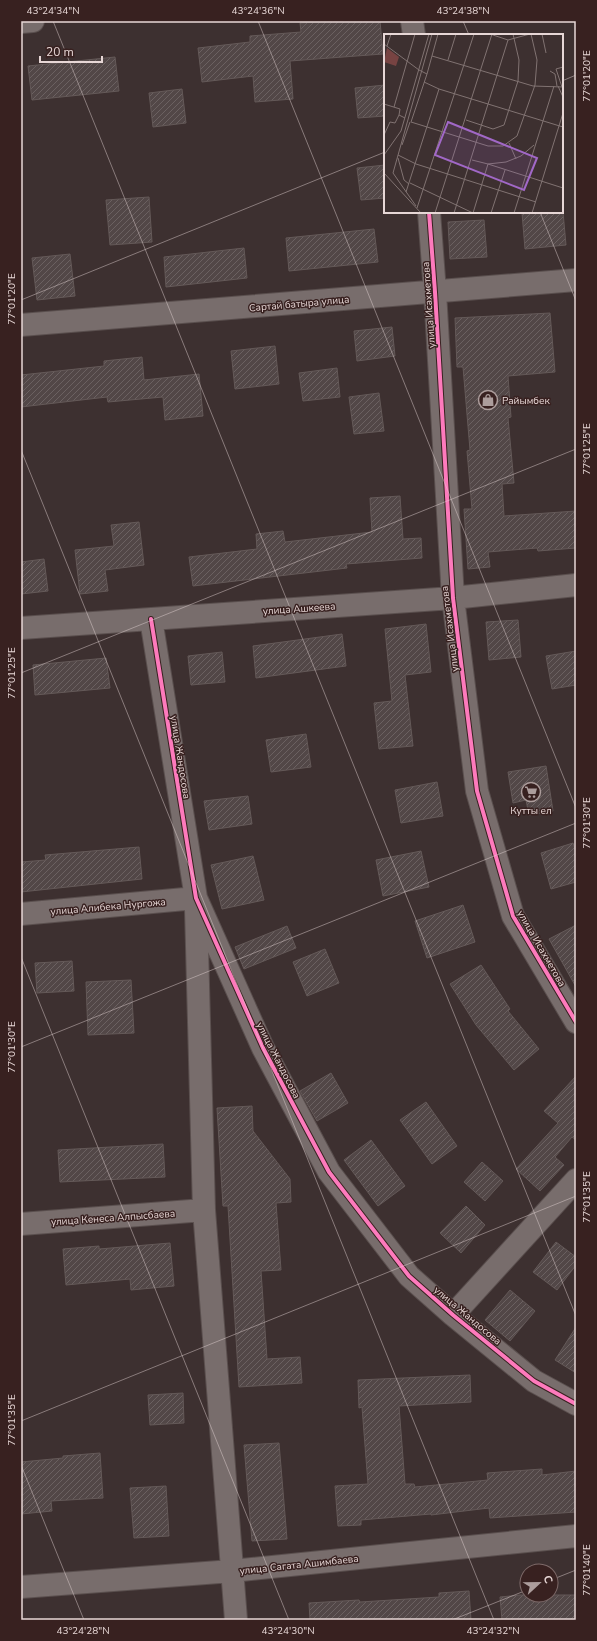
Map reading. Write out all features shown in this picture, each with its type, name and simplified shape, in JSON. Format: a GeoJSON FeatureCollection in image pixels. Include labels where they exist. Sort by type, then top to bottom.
{"type":"FeatureCollection","features":[{"type":"Feature","properties":{"kind":"street"},"geometry":{"type":"LineString","coordinates":[[21,22],[33,21]]}},
{"type":"Feature","properties":{"kind":"street"},"geometry":{"type":"LineString","coordinates":[[412,21],[414,34]]}},
{"type":"Feature","properties":{"kind":"street","name":"улица Исахметова"},"geometry":{"type":"LineString","coordinates":[[428,213],[435,292],[453,598],[477,791],[513,916],[576,1022]]}},
{"type":"Feature","properties":{"kind":"street","name":"Сартай батыра улица"},"geometry":{"type":"LineString","coordinates":[[21,325],[576,280]]}},
{"type":"Feature","properties":{"kind":"street","name":"улица Ашкеева"},"geometry":{"type":"LineString","coordinates":[[21,628],[453,598],[576,585]]}},
{"type":"Feature","properties":{"kind":"street","name":"улица Жандосова"},"geometry":{"type":"LineString","coordinates":[[151,619],[196,898],[263,1048],[330,1172],[409,1276],[453,1315],[534,1381],[576,1404]]}},
{"type":"Feature","properties":{"kind":"street"},"geometry":{"type":"LineString","coordinates":[[196,898],[204,1210],[236,1620]]}},
{"type":"Feature","properties":{"kind":"street","name":"улица Алибека Нургожа"},"geometry":{"type":"LineString","coordinates":[[21,914],[196,898]]}},
{"type":"Feature","properties":{"kind":"street"},"geometry":{"type":"LineString","coordinates":[[453,1315],[576,1180]]}},
{"type":"Feature","properties":{"kind":"street","name":"улица Кенеса Алпысбаева"},"geometry":{"type":"LineString","coordinates":[[21,1224],[204,1210]]}},
{"type":"Feature","properties":{"kind":"street","name":"улица Сагата Ашимбаева"},"geometry":{"type":"LineString","coordinates":[[21,1587],[232,1571],[576,1536]]}},
{"type":"Feature","properties":{"kind":"building"},"geometry":{"type":"Polygon","coordinates":[[[328,21],[380,21],[383,54],[290,61],[293,99],[255,102],[253,76],[202,82],[198,48],[250,42],[250,36],[301,32],[300,23],[328,21]]]}},
{"type":"Feature","properties":{"kind":"building"},"geometry":{"type":"Polygon","coordinates":[[[115,57],[119,91],[32,100],[28,66],[115,57]]]}},
{"type":"Feature","properties":{"kind":"building"},"geometry":{"type":"Polygon","coordinates":[[[384,85],[384,116],[358,118],[355,88],[384,85]]]}},
{"type":"Feature","properties":{"kind":"building"},"geometry":{"type":"Polygon","coordinates":[[[182,89],[186,123],[153,127],[149,93],[182,89]]]}},
{"type":"Feature","properties":{"kind":"building"},"geometry":{"type":"Polygon","coordinates":[[[384,165],[384,198],[361,200],[357,168],[384,165]]]}},
{"type":"Feature","properties":{"kind":"building"},"geometry":{"type":"Polygon","coordinates":[[[149,197],[152,242],[110,245],[106,200],[149,197]]]}},
{"type":"Feature","properties":{"kind":"building"},"geometry":{"type":"Polygon","coordinates":[[[563,212],[566,245],[525,249],[522,213],[563,212]]]}},
{"type":"Feature","properties":{"kind":"building"},"geometry":{"type":"Polygon","coordinates":[[[484,220],[487,257],[450,259],[448,222],[484,220]]]}},
{"type":"Feature","properties":{"kind":"building"},"geometry":{"type":"Polygon","coordinates":[[[374,229],[378,262],[289,271],[286,238],[374,229]]]}},
{"type":"Feature","properties":{"kind":"building"},"geometry":{"type":"Polygon","coordinates":[[[244,248],[247,278],[166,287],[164,257],[244,248]]]}},
{"type":"Feature","properties":{"kind":"building"},"geometry":{"type":"Polygon","coordinates":[[[70,254],[75,296],[37,300],[32,258],[70,254]]]}},
{"type":"Feature","properties":{"kind":"building"},"geometry":{"type":"Polygon","coordinates":[[[550,313],[555,372],[508,376],[511,417],[508,418],[514,483],[502,484],[504,516],[576,511],[576,548],[538,551],[537,548],[488,552],[490,567],[468,569],[464,509],[472,509],[467,451],[470,450],[463,367],[457,367],[455,318],[550,313]]]}},
{"type":"Feature","properties":{"kind":"building"},"geometry":{"type":"Polygon","coordinates":[[[392,327],[395,356],[357,361],[354,331],[392,327]]]}},
{"type":"Feature","properties":{"kind":"building"},"geometry":{"type":"Polygon","coordinates":[[[275,346],[279,384],[235,389],[231,351],[275,346]]]}},
{"type":"Feature","properties":{"kind":"building"},"geometry":{"type":"Polygon","coordinates":[[[142,357],[144,380],[199,374],[203,416],[165,420],[163,397],[108,402],[107,397],[21,407],[21,375],[104,366],[104,361],[142,357]]]}},
{"type":"Feature","properties":{"kind":"building"},"geometry":{"type":"Polygon","coordinates":[[[337,368],[340,397],[303,401],[299,373],[337,368]]]}},
{"type":"Feature","properties":{"kind":"building"},"geometry":{"type":"Polygon","coordinates":[[[379,393],[384,431],[354,434],[349,397],[379,393]]]}},
{"type":"Feature","properties":{"kind":"building"},"geometry":{"type":"Polygon","coordinates":[[[400,496],[403,539],[421,538],[422,558],[346,564],[347,568],[193,586],[189,557],[257,549],[256,534],[283,531],[285,542],[372,532],[370,498],[400,496]]]}},
{"type":"Feature","properties":{"kind":"building"},"geometry":{"type":"Polygon","coordinates":[[[139,522],[144,565],[105,570],[108,591],[80,594],[75,550],[114,546],[111,525],[139,522]]]}},
{"type":"Feature","properties":{"kind":"building"},"geometry":{"type":"Polygon","coordinates":[[[44,559],[48,591],[21,594],[21,562],[44,559]]]}},
{"type":"Feature","properties":{"kind":"building"},"geometry":{"type":"Polygon","coordinates":[[[518,620],[521,657],[489,660],[486,622],[518,620]]]}},
{"type":"Feature","properties":{"kind":"building"},"geometry":{"type":"Polygon","coordinates":[[[426,624],[431,672],[405,675],[413,746],[379,749],[374,703],[392,701],[385,629],[426,624]]]}},
{"type":"Feature","properties":{"kind":"building"},"geometry":{"type":"Polygon","coordinates":[[[342,634],[346,666],[256,678],[253,646],[342,634]]]}},
{"type":"Feature","properties":{"kind":"building"},"geometry":{"type":"Polygon","coordinates":[[[576,651],[576,685],[552,689],[546,656],[576,651]]]}},
{"type":"Feature","properties":{"kind":"building"},"geometry":{"type":"Polygon","coordinates":[[[222,652],[225,682],[191,685],[188,656],[222,652]]]}},
{"type":"Feature","properties":{"kind":"building"},"geometry":{"type":"Polygon","coordinates":[[[106,658],[110,688],[35,695],[33,665],[106,658]]]}},
{"type":"Feature","properties":{"kind":"building"},"geometry":{"type":"Polygon","coordinates":[[[306,734],[311,767],[271,772],[266,740],[306,734]]]}},
{"type":"Feature","properties":{"kind":"building","name":"Кутты ел"},"geometry":{"type":"Polygon","coordinates":[[[546,766],[553,811],[529,815],[526,800],[513,803],[508,772],[546,766]]]}},
{"type":"Feature","properties":{"kind":"building"},"geometry":{"type":"Polygon","coordinates":[[[437,782],[443,816],[401,823],[395,790],[437,782]]]}},
{"type":"Feature","properties":{"kind":"building"},"geometry":{"type":"Polygon","coordinates":[[[248,796],[252,824],[209,830],[204,801],[248,796]]]}},
{"type":"Feature","properties":{"kind":"building"},"geometry":{"type":"Polygon","coordinates":[[[573,843],[576,852],[576,882],[551,889],[541,853],[573,843]]]}},
{"type":"Feature","properties":{"kind":"building"},"geometry":{"type":"Polygon","coordinates":[[[139,847],[142,879],[21,892],[21,862],[46,860],[45,855],[139,847]]]}},
{"type":"Feature","properties":{"kind":"building"},"geometry":{"type":"Polygon","coordinates":[[[421,851],[429,887],[383,896],[376,860],[421,851]]]}},
{"type":"Feature","properties":{"kind":"building"},"geometry":{"type":"Polygon","coordinates":[[[253,856],[264,900],[222,909],[211,865],[253,856]]]}},
{"type":"Feature","properties":{"kind":"building"},"geometry":{"type":"Polygon","coordinates":[[[463,905],[475,942],[427,958],[415,921],[463,905]]]}},
{"type":"Feature","properties":{"kind":"building"},"geometry":{"type":"Polygon","coordinates":[[[576,925],[576,987],[549,939],[576,925]]]}},
{"type":"Feature","properties":{"kind":"building"},"geometry":{"type":"Polygon","coordinates":[[[287,926],[296,948],[244,969],[235,947],[287,926]]]}},
{"type":"Feature","properties":{"kind":"building"},"geometry":{"type":"Polygon","coordinates":[[[325,949],[339,983],[307,996],[293,962],[325,949]]]}},
{"type":"Feature","properties":{"kind":"building"},"geometry":{"type":"Polygon","coordinates":[[[72,961],[74,991],[37,993],[35,963],[72,961]]]}},
{"type":"Feature","properties":{"kind":"building"},"geometry":{"type":"Polygon","coordinates":[[[481,965],[510,1009],[508,1011],[539,1049],[514,1070],[476,1025],[450,984],[481,965]]]}},
{"type":"Feature","properties":{"kind":"building"},"geometry":{"type":"Polygon","coordinates":[[[131,980],[134,1033],[88,1035],[86,982],[131,980]]]}},
{"type":"Feature","properties":{"kind":"building"},"geometry":{"type":"Polygon","coordinates":[[[331,1073],[348,1103],[317,1121],[300,1091],[331,1073]]]}},
{"type":"Feature","properties":{"kind":"building"},"geometry":{"type":"Polygon","coordinates":[[[576,1076],[576,1140],[572,1137],[555,1157],[564,1165],[540,1191],[516,1169],[558,1123],[544,1111],[576,1076]]]}},
{"type":"Feature","properties":{"kind":"building"},"geometry":{"type":"Polygon","coordinates":[[[426,1102],[457,1146],[432,1164],[400,1120],[426,1102]]]}},
{"type":"Feature","properties":{"kind":"building"},"geometry":{"type":"Polygon","coordinates":[[[252,1106],[253,1131],[290,1179],[291,1202],[276,1203],[281,1270],[261,1271],[267,1359],[300,1357],[302,1383],[239,1387],[228,1206],[223,1206],[217,1108],[252,1106]]]}},
{"type":"Feature","properties":{"kind":"building"},"geometry":{"type":"Polygon","coordinates":[[[371,1140],[405,1186],[378,1206],[344,1160],[371,1140]]]}},
{"type":"Feature","properties":{"kind":"building"},"geometry":{"type":"Polygon","coordinates":[[[163,1144],[165,1177],[60,1182],[58,1150],[163,1144]]]}},
{"type":"Feature","properties":{"kind":"building"},"geometry":{"type":"Polygon","coordinates":[[[482,1162],[503,1181],[485,1201],[464,1182],[482,1162]]]}},
{"type":"Feature","properties":{"kind":"building"},"geometry":{"type":"Polygon","coordinates":[[[466,1206],[485,1225],[461,1253],[440,1233],[466,1206]]]}},
{"type":"Feature","properties":{"kind":"building"},"geometry":{"type":"Polygon","coordinates":[[[556,1242],[576,1257],[576,1265],[557,1290],[533,1272],[556,1242]]]}},
{"type":"Feature","properties":{"kind":"building"},"geometry":{"type":"Polygon","coordinates":[[[170,1243],[174,1286],[131,1290],[130,1279],[66,1285],[63,1249],[99,1246],[99,1249],[170,1243]]]}},
{"type":"Feature","properties":{"kind":"building"},"geometry":{"type":"Polygon","coordinates":[[[510,1290],[535,1311],[510,1341],[485,1320],[510,1290]]]}},
{"type":"Feature","properties":{"kind":"building"},"geometry":{"type":"Polygon","coordinates":[[[576,1327],[576,1373],[555,1360],[576,1327]]]}},
{"type":"Feature","properties":{"kind":"building"},"geometry":{"type":"Polygon","coordinates":[[[470,1375],[471,1402],[399,1406],[405,1484],[414,1484],[415,1487],[488,1480],[487,1473],[542,1469],[542,1475],[576,1471],[576,1512],[490,1518],[489,1508],[431,1515],[361,1520],[361,1525],[338,1526],[335,1486],[368,1484],[362,1407],[359,1408],[358,1380],[470,1375]]]}},
{"type":"Feature","properties":{"kind":"building"},"geometry":{"type":"Polygon","coordinates":[[[183,1393],[184,1423],[150,1425],[148,1395],[183,1393]]]}},
{"type":"Feature","properties":{"kind":"building"},"geometry":{"type":"Polygon","coordinates":[[[279,1443],[287,1539],[252,1541],[244,1445],[279,1443]]]}},
{"type":"Feature","properties":{"kind":"building"},"geometry":{"type":"Polygon","coordinates":[[[100,1453],[103,1498],[51,1501],[52,1511],[21,1514],[21,1462],[63,1458],[63,1456],[100,1453]]]}},
{"type":"Feature","properties":{"kind":"building"},"geometry":{"type":"Polygon","coordinates":[[[166,1486],[169,1536],[134,1538],[130,1488],[166,1486]]]}},
{"type":"Feature","properties":{"kind":"building"},"geometry":{"type":"Polygon","coordinates":[[[469,1591],[471,1620],[310,1620],[309,1603],[359,1600],[360,1602],[439,1597],[439,1593],[469,1591]]]}},
{"type":"Feature","properties":{"kind":"building"},"geometry":{"type":"Polygon","coordinates":[[[519,1595],[519,1603],[559,1603],[559,1595],[576,1595],[576,1620],[502,1620],[500,1597],[519,1595]]]}},
{"type":"Feature","properties":{"kind":"cycle path"},"geometry":{"type":"LineString","coordinates":[[429,213],[453,598],[477,791],[513,916],[576,1022]]}},
{"type":"Feature","properties":{"kind":"cycle path"},"geometry":{"type":"LineString","coordinates":[[151,619],[196,898],[263,1048],[329,1172],[409,1276],[453,1315],[534,1381],[576,1404]]}},
{"type":"Feature","properties":{"kind":"place","name":"Райымбек"},"geometry":{"type":"Point","coordinates":[488,400]}},
{"type":"Feature","properties":{"kind":"place","name":"Кутты ел"},"geometry":{"type":"Point","coordinates":[531,792]}}]}
